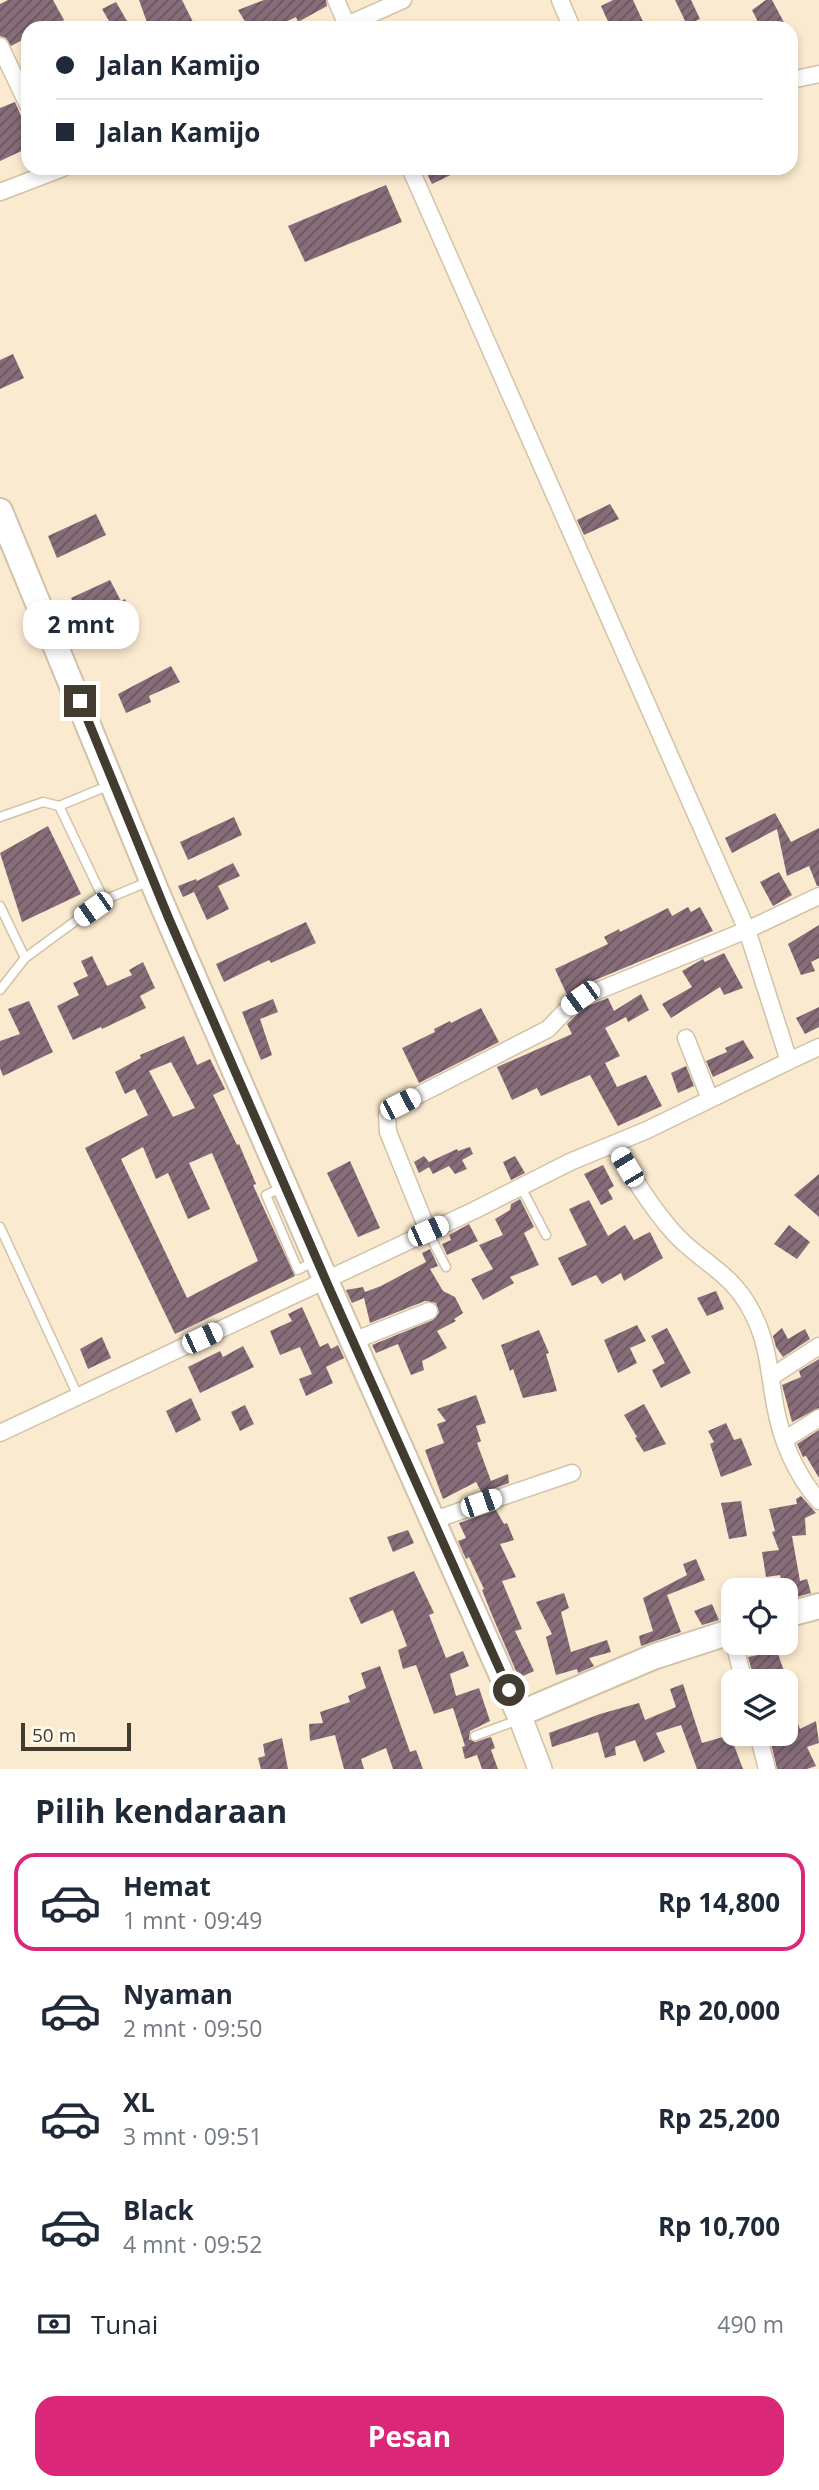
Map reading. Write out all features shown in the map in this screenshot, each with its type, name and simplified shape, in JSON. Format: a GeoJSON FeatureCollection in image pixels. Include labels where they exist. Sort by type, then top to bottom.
{"type":"FeatureCollection","features":[{"type":"Feature","properties":{"kind":"main road"},"geometry":{"type":"LineString","coordinates":[[0,512],[152,880],[321,1270],[520,1717],[540,1769]]}},
{"type":"Feature","properties":{"kind":"main road"},"geometry":{"type":"LineString","coordinates":[[798,1612],[819,1606]]}},
{"type":"Feature","properties":{"kind":"main road"},"geometry":{"type":"LineString","coordinates":[[520,1717],[653,1657],[721,1640]]}},
{"type":"Feature","properties":{"kind":"street"},"geometry":{"type":"LineString","coordinates":[[336,0],[347,21]]}},
{"type":"Feature","properties":{"kind":"street"},"geometry":{"type":"LineString","coordinates":[[358,21],[403,0]]}},
{"type":"Feature","properties":{"kind":"street"},"geometry":{"type":"LineString","coordinates":[[560,0],[569,21]]}},
{"type":"Feature","properties":{"kind":"street"},"geometry":{"type":"LineString","coordinates":[[0,46],[21,90]]}},
{"type":"Feature","properties":{"kind":"street"},"geometry":{"type":"LineString","coordinates":[[798,78],[819,74]]}},
{"type":"Feature","properties":{"kind":"street"},"geometry":{"type":"LineString","coordinates":[[0,192],[44,175]]}},
{"type":"Feature","properties":{"kind":"street"},"geometry":{"type":"LineString","coordinates":[[413,175],[747,930],[789,1061]]}},
{"type":"Feature","properties":{"kind":"street"},"geometry":{"type":"LineString","coordinates":[[428,1231],[388,1132],[387,1115],[393,1108],[548,1029],[580,998],[747,930],[819,896]]}},
{"type":"Feature","properties":{"kind":"street"},"geometry":{"type":"LineString","coordinates":[[686,1038],[710,1100]]}},
{"type":"Feature","properties":{"kind":"street"},"geometry":{"type":"LineString","coordinates":[[0,1433],[78,1396],[321,1270],[428,1231],[570,1162],[710,1100],[819,1046]]}},
{"type":"Feature","properties":{"kind":"street"},"geometry":{"type":"LineString","coordinates":[[613,1144],[640,1189],[673,1232],[731,1280],[744,1298],[761,1329],[778,1422],[784,1440],[812,1481],[819,1502]]}},
{"type":"Feature","properties":{"kind":"street"},"geometry":{"type":"LineString","coordinates":[[353,1341],[429,1311]]}},
{"type":"Feature","properties":{"kind":"street"},"geometry":{"type":"LineString","coordinates":[[771,1377],[819,1346]]}},
{"type":"Feature","properties":{"kind":"street"},"geometry":{"type":"LineString","coordinates":[[784,1440],[819,1418]]}},
{"type":"Feature","properties":{"kind":"street"},"geometry":{"type":"LineString","coordinates":[[434,1520],[572,1472]]}},
{"type":"Feature","properties":{"kind":"street"},"geometry":{"type":"LineString","coordinates":[[761,1746],[767,1769]]}},
{"type":"Feature","properties":{"kind":"lane"},"geometry":{"type":"LineString","coordinates":[[352,21],[356,15],[391,0]]}},
{"type":"Feature","properties":{"kind":"lane"},"geometry":{"type":"LineString","coordinates":[[0,817],[43,802],[59,806],[113,783]]}},
{"type":"Feature","properties":{"kind":"lane"},"geometry":{"type":"LineString","coordinates":[[59,806],[104,900]]}},
{"type":"Feature","properties":{"kind":"lane"},"geometry":{"type":"LineString","coordinates":[[0,990],[25,958],[104,900],[152,880]]}},
{"type":"Feature","properties":{"kind":"lane"},"geometry":{"type":"LineString","coordinates":[[0,906],[25,958]]}},
{"type":"Feature","properties":{"kind":"lane"},"geometry":{"type":"LineString","coordinates":[[521,1186],[546,1236]]}},
{"type":"Feature","properties":{"kind":"lane"},"geometry":{"type":"LineString","coordinates":[[0,1227],[78,1396]]}},
{"type":"Feature","properties":{"kind":"lane"},"geometry":{"type":"LineString","coordinates":[[428,1231],[446,1267]]}},
{"type":"Feature","properties":{"kind":"lane"},"geometry":{"type":"LineString","coordinates":[[475,1736],[520,1717]]}},
{"type":"Feature","properties":{"kind":"building"},"geometry":{"type":"Polygon","coordinates":[[[8,0],[53,0],[64,20],[21,21],[21,41],[11,46],[6,38],[0,36],[0,4],[8,0]]]}},
{"type":"Feature","properties":{"kind":"building"},"geometry":{"type":"Polygon","coordinates":[[[139,0],[182,0],[192,21],[146,21],[139,0]]]}},
{"type":"Feature","properties":{"kind":"building"},"geometry":{"type":"Polygon","coordinates":[[[264,0],[326,0],[327,6],[300,21],[296,17],[288,21],[245,21],[238,10],[264,0]]]}},
{"type":"Feature","properties":{"kind":"building"},"geometry":{"type":"Polygon","coordinates":[[[613,0],[633,0],[643,21],[608,21],[601,6],[613,0]]]}},
{"type":"Feature","properties":{"kind":"building"},"geometry":{"type":"Polygon","coordinates":[[[675,0],[691,0],[700,19],[685,21],[675,0]]]}},
{"type":"Feature","properties":{"kind":"building"},"geometry":{"type":"Polygon","coordinates":[[[766,0],[772,0],[783,21],[758,21],[752,10],[766,0]]]}},
{"type":"Feature","properties":{"kind":"building"},"geometry":{"type":"Polygon","coordinates":[[[116,2],[127,21],[109,21],[102,9],[116,2]]]}},
{"type":"Feature","properties":{"kind":"building"},"geometry":{"type":"Polygon","coordinates":[[[15,102],[21,116],[21,151],[0,161],[0,108],[15,102]]]}},
{"type":"Feature","properties":{"kind":"building"},"geometry":{"type":"Polygon","coordinates":[[[428,175],[451,175],[432,184],[428,175]]]}},
{"type":"Feature","properties":{"kind":"building"},"geometry":{"type":"Polygon","coordinates":[[[386,185],[402,222],[305,262],[288,226],[386,185]]]}},
{"type":"Feature","properties":{"kind":"building"},"geometry":{"type":"Polygon","coordinates":[[[13,354],[24,378],[0,389],[0,360],[13,354]]]}},
{"type":"Feature","properties":{"kind":"building"},"geometry":{"type":"Polygon","coordinates":[[[610,504],[619,519],[584,535],[577,520],[610,504]]]}},
{"type":"Feature","properties":{"kind":"building"},"geometry":{"type":"Polygon","coordinates":[[[96,514],[106,535],[57,558],[48,536],[96,514]]]}},
{"type":"Feature","properties":{"kind":"building"},"geometry":{"type":"Polygon","coordinates":[[[110,580],[121,601],[125,599],[133,616],[83,639],[74,624],[82,620],[71,598],[110,580]]]}},
{"type":"Feature","properties":{"kind":"building"},"geometry":{"type":"Polygon","coordinates":[[[171,666],[180,682],[149,696],[151,702],[126,713],[118,694],[171,666]]]}},
{"type":"Feature","properties":{"kind":"building"},"geometry":{"type":"Polygon","coordinates":[[[775,813],[791,842],[819,828],[819,886],[809,866],[787,876],[777,829],[732,853],[725,838],[775,813]]]}},
{"type":"Feature","properties":{"kind":"building"},"geometry":{"type":"Polygon","coordinates":[[[234,817],[242,835],[188,860],[180,842],[234,817]]]}},
{"type":"Feature","properties":{"kind":"building"},"geometry":{"type":"Polygon","coordinates":[[[48,826],[81,894],[22,922],[0,853],[48,826]]]}},
{"type":"Feature","properties":{"kind":"building"},"geometry":{"type":"Polygon","coordinates":[[[233,863],[240,876],[218,886],[229,909],[207,920],[194,892],[183,897],[178,886],[196,879],[197,881],[233,863]]]}},
{"type":"Feature","properties":{"kind":"building"},"geometry":{"type":"Polygon","coordinates":[[[779,872],[792,895],[773,906],[760,882],[779,872]]]}},
{"type":"Feature","properties":{"kind":"building"},"geometry":{"type":"Polygon","coordinates":[[[688,907],[691,912],[700,907],[713,931],[576,988],[567,995],[555,969],[608,944],[604,937],[619,929],[620,932],[668,908],[672,916],[688,907]]]}},
{"type":"Feature","properties":{"kind":"building"},"geometry":{"type":"Polygon","coordinates":[[[306,922],[316,943],[271,963],[269,960],[224,982],[216,964],[306,922]]]}},
{"type":"Feature","properties":{"kind":"building"},"geometry":{"type":"Polygon","coordinates":[[[819,925],[819,958],[811,962],[815,971],[801,975],[788,944],[819,925]]]}},
{"type":"Feature","properties":{"kind":"building"},"geometry":{"type":"Polygon","coordinates":[[[724,953],[743,988],[724,995],[720,987],[671,1018],[662,1004],[692,987],[682,971],[703,959],[705,962],[724,953]]]}},
{"type":"Feature","properties":{"kind":"building"},"geometry":{"type":"Polygon","coordinates":[[[92,956],[107,986],[132,975],[129,970],[143,962],[155,988],[140,996],[146,1008],[73,1040],[57,1006],[79,995],[73,983],[88,976],[81,961],[92,956]]]}},
{"type":"Feature","properties":{"kind":"building"},"geometry":{"type":"Polygon","coordinates":[[[641,994],[649,1010],[628,1022],[626,1017],[605,1028],[620,1056],[605,1063],[617,1087],[646,1075],[662,1106],[618,1126],[590,1075],[541,1096],[537,1088],[512,1100],[497,1067],[572,1034],[567,1024],[585,1007],[608,998],[614,1011],[641,994]]]}},
{"type":"Feature","properties":{"kind":"building"},"geometry":{"type":"Polygon","coordinates":[[[273,999],[278,1012],[260,1019],[272,1055],[261,1060],[242,1012],[273,999]]]}},
{"type":"Feature","properties":{"kind":"building"},"geometry":{"type":"Polygon","coordinates":[[[29,1001],[53,1052],[3,1076],[0,1068],[0,1041],[20,1034],[8,1009],[29,1001]]]}},
{"type":"Feature","properties":{"kind":"building"},"geometry":{"type":"Polygon","coordinates":[[[819,1007],[819,1027],[805,1034],[796,1018],[819,1007]]]}},
{"type":"Feature","properties":{"kind":"building"},"geometry":{"type":"Polygon","coordinates":[[[481,1008],[499,1042],[419,1083],[402,1048],[435,1032],[434,1029],[481,1008]]]}},
{"type":"Feature","properties":{"kind":"building"},"geometry":{"type":"Polygon","coordinates":[[[184,1036],[197,1065],[210,1059],[225,1089],[213,1095],[237,1145],[239,1144],[256,1184],[253,1185],[295,1276],[175,1334],[85,1148],[148,1115],[135,1089],[125,1094],[115,1072],[141,1058],[140,1055],[184,1036]],[[171,1062],[149,1071],[173,1117],[195,1108],[171,1062]],[[143,1147],[121,1159],[187,1298],[258,1261],[212,1153],[189,1163],[210,1209],[188,1219],[168,1173],[156,1179],[143,1147]]]}},
{"type":"Feature","properties":{"kind":"building"},"geometry":{"type":"Polygon","coordinates":[[[743,1040],[754,1058],[713,1077],[706,1061],[727,1052],[725,1048],[743,1040]]]}},
{"type":"Feature","properties":{"kind":"building"},"geometry":{"type":"Polygon","coordinates":[[[686,1066],[694,1086],[678,1093],[671,1073],[686,1066]]]}},
{"type":"Feature","properties":{"kind":"building"},"geometry":{"type":"Polygon","coordinates":[[[470,1147],[473,1154],[462,1160],[467,1169],[455,1174],[449,1166],[433,1174],[429,1167],[419,1173],[414,1162],[424,1156],[429,1162],[457,1149],[458,1151],[470,1147]]]}},
{"type":"Feature","properties":{"kind":"building"},"geometry":{"type":"Polygon","coordinates":[[[515,1156],[525,1173],[511,1180],[503,1162],[515,1156]]]}},
{"type":"Feature","properties":{"kind":"building"},"geometry":{"type":"Polygon","coordinates":[[[350,1161],[380,1228],[358,1237],[327,1173],[350,1161]]]}},
{"type":"Feature","properties":{"kind":"building"},"geometry":{"type":"Polygon","coordinates":[[[603,1165],[614,1186],[608,1190],[613,1199],[601,1205],[584,1174],[603,1165]]]}},
{"type":"Feature","properties":{"kind":"building"},"geometry":{"type":"Polygon","coordinates":[[[819,1174],[819,1217],[794,1195],[819,1174]]]}},
{"type":"Feature","properties":{"kind":"building"},"geometry":{"type":"Polygon","coordinates":[[[520,1199],[534,1227],[524,1233],[539,1265],[510,1277],[514,1283],[483,1300],[471,1279],[493,1269],[479,1245],[503,1235],[495,1219],[510,1210],[511,1204],[520,1199]]]}},
{"type":"Feature","properties":{"kind":"building"},"geometry":{"type":"Polygon","coordinates":[[[589,1200],[608,1236],[625,1225],[634,1240],[650,1232],[663,1258],[624,1281],[621,1273],[602,1284],[596,1275],[572,1286],[558,1258],[587,1245],[569,1209],[589,1200]]]}},
{"type":"Feature","properties":{"kind":"building"},"geometry":{"type":"Polygon","coordinates":[[[469,1224],[478,1241],[447,1255],[442,1244],[451,1240],[449,1235],[469,1224]]]}},
{"type":"Feature","properties":{"kind":"building"},"geometry":{"type":"Polygon","coordinates":[[[789,1225],[810,1242],[797,1259],[774,1244],[789,1225]]]}},
{"type":"Feature","properties":{"kind":"building"},"geometry":{"type":"Polygon","coordinates":[[[430,1249],[438,1266],[430,1269],[443,1291],[455,1297],[463,1313],[454,1319],[456,1321],[437,1331],[447,1348],[422,1361],[424,1370],[411,1375],[398,1344],[376,1353],[372,1345],[433,1320],[439,1313],[436,1303],[425,1301],[370,1323],[364,1298],[352,1303],[346,1290],[363,1287],[365,1292],[381,1286],[426,1262],[422,1253],[430,1249]]]}},
{"type":"Feature","properties":{"kind":"building"},"geometry":{"type":"Polygon","coordinates":[[[716,1291],[724,1309],[707,1316],[697,1298],[716,1291]]]}},
{"type":"Feature","properties":{"kind":"building"},"geometry":{"type":"Polygon","coordinates":[[[302,1307],[320,1347],[328,1343],[331,1349],[338,1345],[344,1358],[326,1367],[333,1383],[306,1396],[299,1379],[312,1374],[300,1347],[280,1355],[270,1331],[292,1321],[288,1314],[302,1307]]]}},
{"type":"Feature","properties":{"kind":"building"},"geometry":{"type":"Polygon","coordinates":[[[637,1325],[646,1341],[630,1348],[637,1363],[618,1373],[604,1340],[637,1325]]]}},
{"type":"Feature","properties":{"kind":"building"},"geometry":{"type":"Polygon","coordinates":[[[667,1328],[691,1373],[661,1388],[652,1370],[665,1363],[651,1336],[667,1328]]]}},
{"type":"Feature","properties":{"kind":"building"},"geometry":{"type":"Polygon","coordinates":[[[782,1328],[788,1339],[805,1329],[810,1339],[783,1357],[773,1336],[782,1328]]]}},
{"type":"Feature","properties":{"kind":"building"},"geometry":{"type":"Polygon","coordinates":[[[539,1330],[549,1353],[546,1354],[557,1391],[523,1398],[501,1345],[539,1330]]]}},
{"type":"Feature","properties":{"kind":"building"},"geometry":{"type":"Polygon","coordinates":[[[102,1337],[111,1358],[88,1369],[80,1349],[102,1337]]]}},
{"type":"Feature","properties":{"kind":"building"},"geometry":{"type":"Polygon","coordinates":[[[243,1346],[254,1367],[200,1393],[188,1367],[220,1351],[223,1357],[243,1346]]]}},
{"type":"Feature","properties":{"kind":"building"},"geometry":{"type":"Polygon","coordinates":[[[819,1359],[819,1408],[792,1422],[782,1385],[801,1377],[799,1371],[819,1359]]]}},
{"type":"Feature","properties":{"kind":"building"},"geometry":{"type":"Polygon","coordinates":[[[476,1395],[486,1423],[476,1426],[481,1441],[477,1443],[491,1481],[508,1474],[509,1483],[482,1493],[476,1482],[443,1499],[425,1450],[444,1443],[437,1424],[446,1421],[437,1409],[476,1395]]]}},
{"type":"Feature","properties":{"kind":"building"},"geometry":{"type":"Polygon","coordinates":[[[191,1398],[201,1420],[176,1433],[166,1411],[191,1398]]]}},
{"type":"Feature","properties":{"kind":"building"},"geometry":{"type":"Polygon","coordinates":[[[644,1404],[666,1444],[644,1452],[624,1415],[644,1404]]]}},
{"type":"Feature","properties":{"kind":"building"},"geometry":{"type":"Polygon","coordinates":[[[245,1405],[254,1424],[240,1431],[231,1412],[245,1405]]]}},
{"type":"Feature","properties":{"kind":"building"},"geometry":{"type":"Polygon","coordinates":[[[726,1423],[734,1440],[741,1438],[752,1465],[721,1477],[710,1444],[714,1442],[708,1431],[726,1423]]]}},
{"type":"Feature","properties":{"kind":"building"},"geometry":{"type":"Polygon","coordinates":[[[819,1430],[819,1478],[797,1444],[819,1430]]]}},
{"type":"Feature","properties":{"kind":"building"},"geometry":{"type":"Polygon","coordinates":[[[801,1496],[816,1513],[805,1518],[806,1535],[792,1536],[800,1581],[807,1579],[811,1593],[798,1597],[798,1578],[781,1578],[780,1575],[766,1577],[762,1552],[779,1550],[772,1532],[775,1531],[769,1509],[797,1504],[796,1499],[801,1496]]]}},
{"type":"Feature","properties":{"kind":"building"},"geometry":{"type":"Polygon","coordinates":[[[741,1501],[747,1536],[729,1539],[721,1503],[741,1501]]]}},
{"type":"Feature","properties":{"kind":"building"},"geometry":{"type":"Polygon","coordinates":[[[496,1510],[504,1524],[507,1523],[514,1540],[500,1544],[516,1577],[502,1581],[522,1629],[515,1631],[534,1671],[519,1678],[482,1590],[484,1589],[458,1541],[466,1538],[459,1523],[496,1510]]]}},
{"type":"Feature","properties":{"kind":"building"},"geometry":{"type":"Polygon","coordinates":[[[408,1530],[414,1543],[393,1552],[387,1537],[408,1530]]]}},
{"type":"Feature","properties":{"kind":"building"},"geometry":{"type":"Polygon","coordinates":[[[696,1559],[705,1580],[667,1595],[681,1632],[641,1646],[639,1636],[653,1631],[643,1598],[687,1575],[683,1564],[696,1559]]]}},
{"type":"Feature","properties":{"kind":"building"},"geometry":{"type":"Polygon","coordinates":[[[414,1571],[434,1613],[429,1615],[446,1658],[463,1651],[469,1666],[450,1674],[456,1696],[479,1688],[490,1721],[470,1731],[469,1739],[475,1742],[491,1737],[495,1748],[491,1750],[498,1769],[482,1769],[477,1755],[465,1759],[462,1747],[465,1746],[453,1708],[434,1714],[416,1665],[403,1669],[398,1650],[407,1646],[393,1610],[361,1624],[349,1598],[414,1571]]]}},
{"type":"Feature","properties":{"kind":"building"},"geometry":{"type":"Polygon","coordinates":[[[564,1593],[569,1608],[561,1612],[571,1652],[607,1640],[611,1652],[589,1658],[594,1666],[578,1673],[577,1669],[556,1675],[546,1637],[552,1634],[536,1602],[564,1593]]]}},
{"type":"Feature","properties":{"kind":"building"},"geometry":{"type":"Polygon","coordinates":[[[712,1604],[719,1620],[702,1625],[694,1611],[712,1604]]]}},
{"type":"Feature","properties":{"kind":"building"},"geometry":{"type":"Polygon","coordinates":[[[778,1655],[783,1669],[751,1669],[748,1657],[778,1655]]]}},
{"type":"Feature","properties":{"kind":"building"},"geometry":{"type":"Polygon","coordinates":[[[380,1666],[410,1752],[416,1750],[423,1769],[393,1769],[386,1748],[361,1759],[364,1769],[344,1769],[335,1735],[310,1741],[309,1724],[323,1723],[320,1712],[350,1702],[348,1696],[366,1688],[361,1673],[380,1666]]]}},
{"type":"Feature","properties":{"kind":"building"},"geometry":{"type":"Polygon","coordinates":[[[683,1684],[702,1743],[721,1738],[721,1746],[734,1746],[743,1769],[697,1769],[681,1725],[656,1733],[665,1752],[644,1762],[635,1740],[615,1747],[616,1755],[605,1758],[598,1732],[552,1747],[549,1733],[600,1714],[639,1703],[645,1720],[676,1707],[670,1689],[683,1684]]]}},
{"type":"Feature","properties":{"kind":"building"},"geometry":{"type":"Polygon","coordinates":[[[816,1721],[819,1743],[807,1747],[816,1766],[807,1769],[777,1769],[772,1746],[798,1746],[798,1724],[800,1729],[816,1721]]]}},
{"type":"Feature","properties":{"kind":"building"},"geometry":{"type":"Polygon","coordinates":[[[282,1738],[288,1769],[261,1769],[258,1758],[265,1756],[263,1744],[282,1738]]]}},
{"type":"Feature","properties":{"kind":"route"},"geometry":{"type":"LineString","coordinates":[[80,701],[152,880],[330,1290],[509,1690]]}}]}
